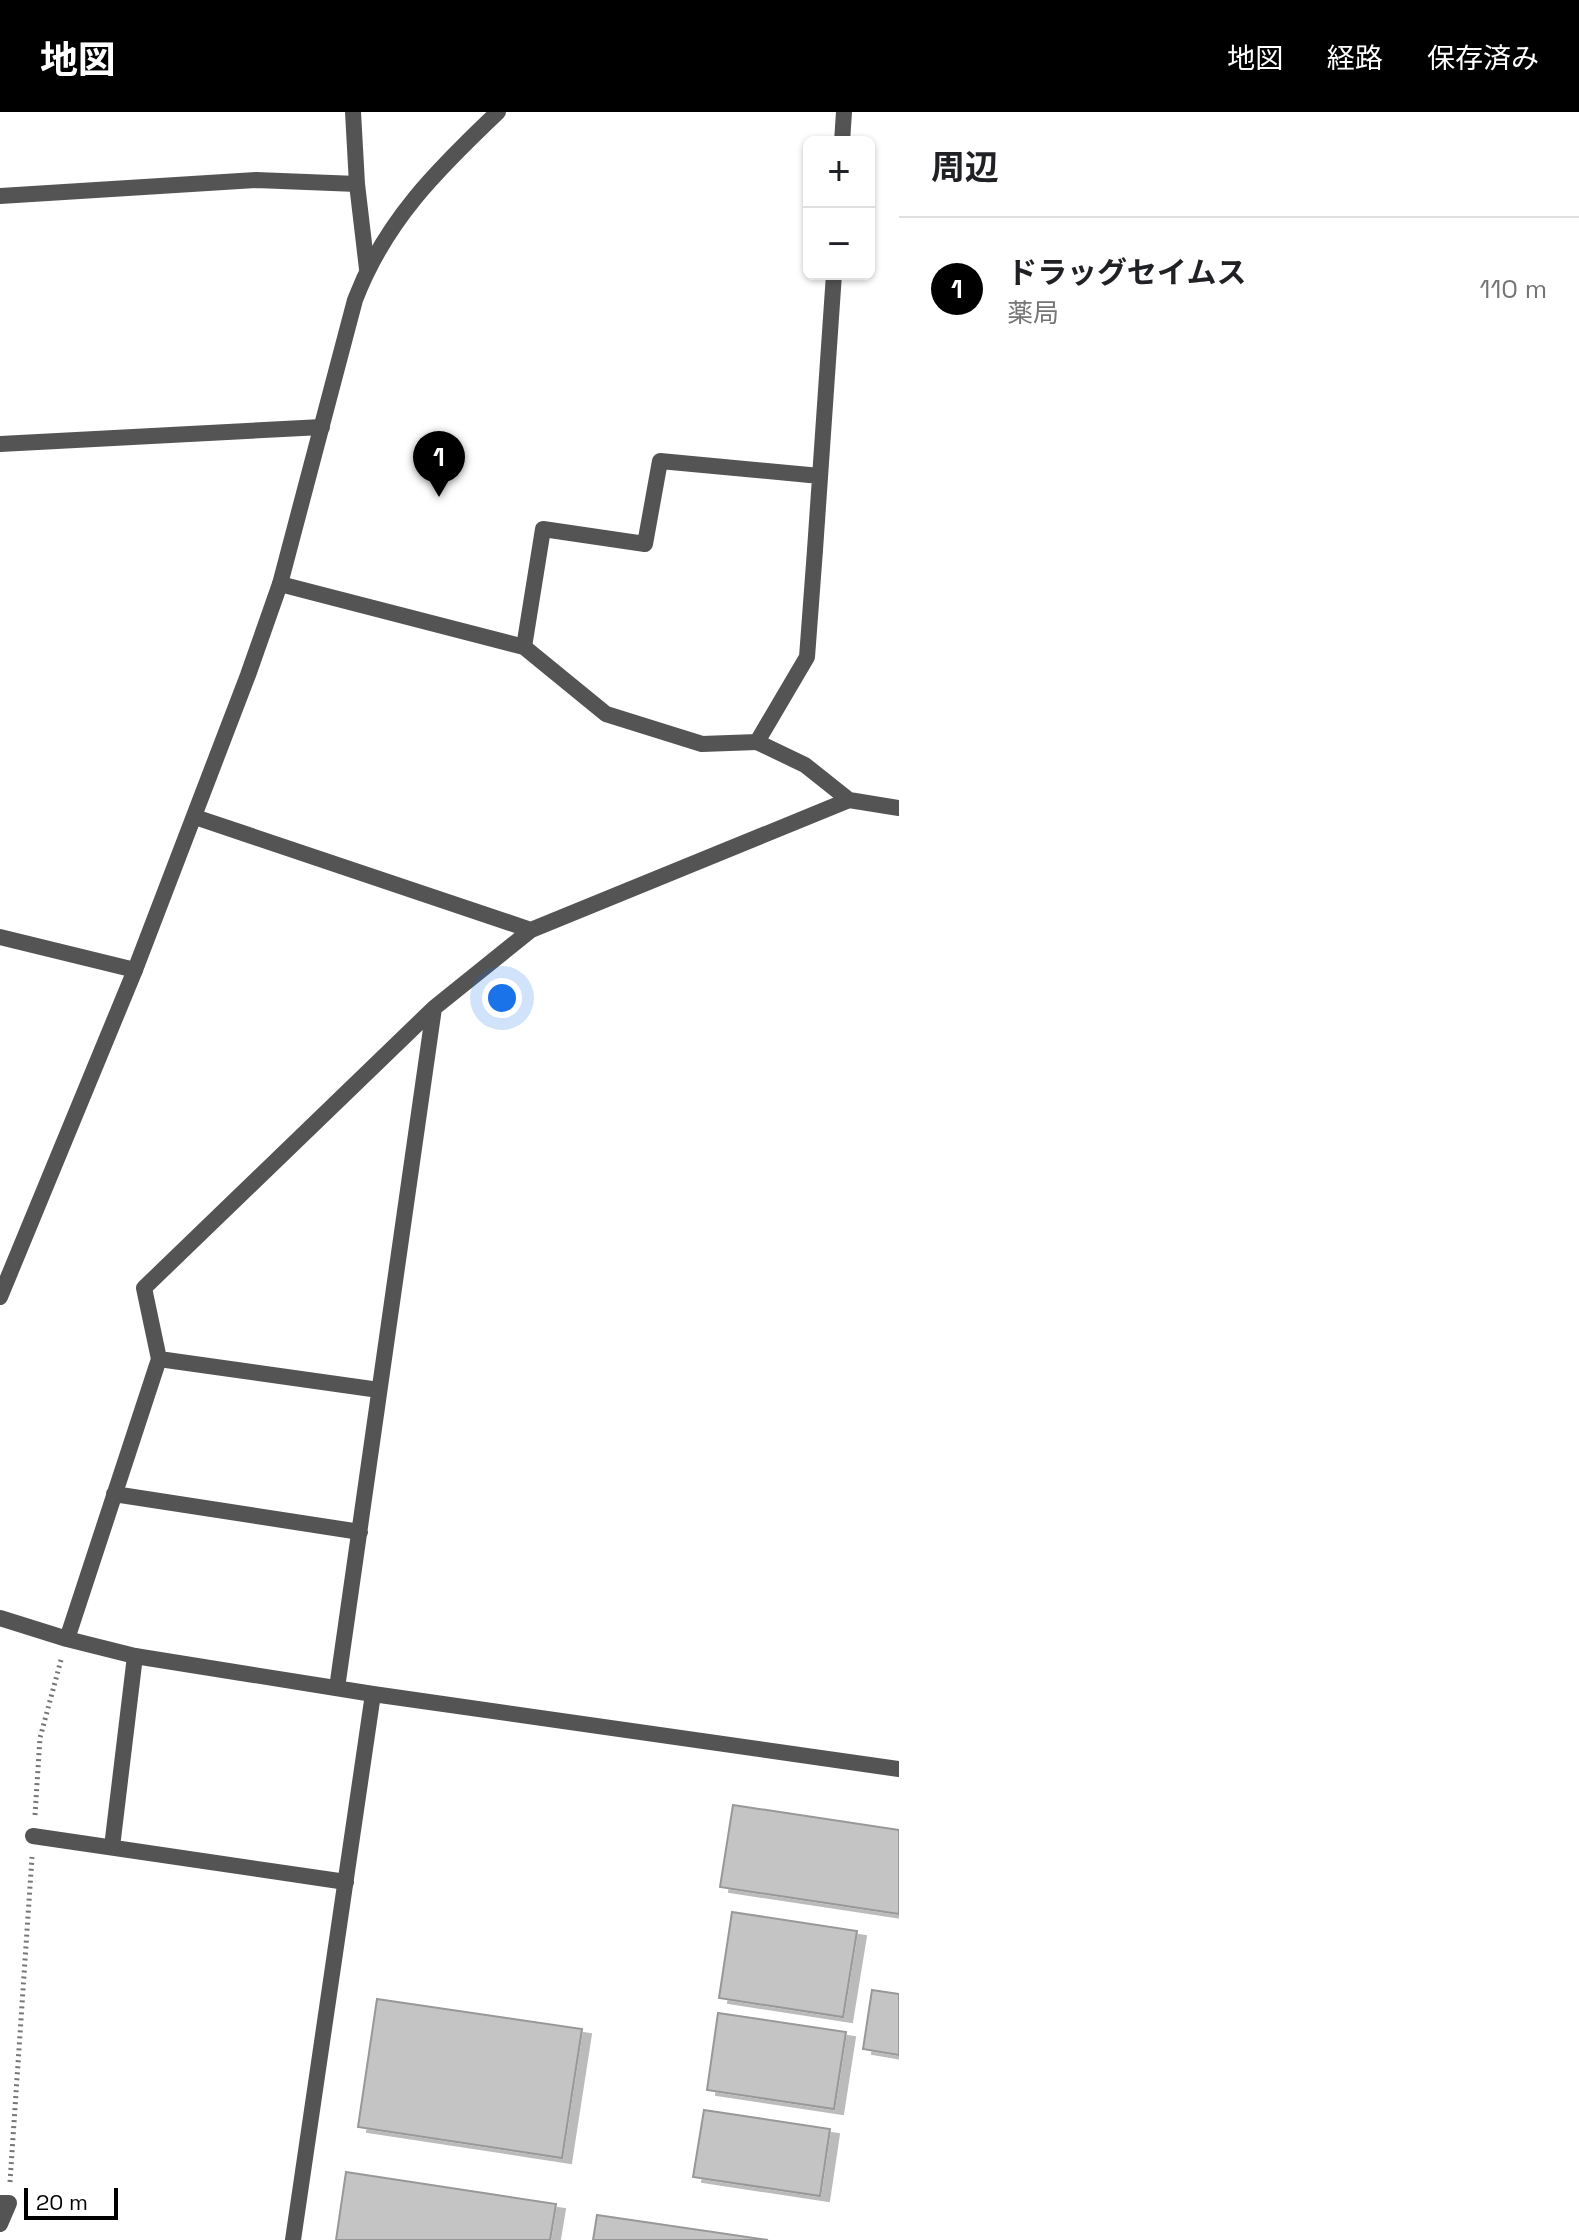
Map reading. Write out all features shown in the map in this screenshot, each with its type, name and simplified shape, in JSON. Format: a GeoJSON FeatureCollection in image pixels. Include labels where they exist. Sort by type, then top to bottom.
{"type":"FeatureCollection","features":[{"type":"Feature","properties":{"kind":"street"},"geometry":{"type":"LineString","coordinates":[[353,112],[357,184],[367,269]]}},
{"type":"Feature","properties":{"kind":"street"},"geometry":{"type":"LineString","coordinates":[[0,1297],[135,970],[280,584],[355,300],[367,269],[402,213],[436,170],[498,112]]}},
{"type":"Feature","properties":{"kind":"street"},"geometry":{"type":"LineString","coordinates":[[842,136],[844,112]]}},
{"type":"Feature","properties":{"kind":"street"},"geometry":{"type":"LineString","coordinates":[[0,196],[256,180],[357,184]]}},
{"type":"Feature","properties":{"kind":"street"},"geometry":{"type":"LineString","coordinates":[[757,742],[807,657],[834,280]]}},
{"type":"Feature","properties":{"kind":"street"},"geometry":{"type":"LineString","coordinates":[[0,444],[322,427]]}},
{"type":"Feature","properties":{"kind":"street"},"geometry":{"type":"LineString","coordinates":[[524,647],[543,529],[645,544],[660,461],[820,476]]}},
{"type":"Feature","properties":{"kind":"street"},"geometry":{"type":"LineString","coordinates":[[280,584],[524,647],[606,714],[702,744],[757,742],[805,765],[849,800],[899,808]]}},
{"type":"Feature","properties":{"kind":"street"},"geometry":{"type":"LineString","coordinates":[[67,1639],[159,1359],[144,1288],[434,1008],[531,930],[849,800]]}},
{"type":"Feature","properties":{"kind":"street"},"geometry":{"type":"LineString","coordinates":[[195,817],[531,930]]}},
{"type":"Feature","properties":{"kind":"street"},"geometry":{"type":"LineString","coordinates":[[0,937],[135,970]]}},
{"type":"Feature","properties":{"kind":"street"},"geometry":{"type":"LineString","coordinates":[[337,1688],[434,1008]]}},
{"type":"Feature","properties":{"kind":"street"},"geometry":{"type":"LineString","coordinates":[[159,1359],[379,1390]]}},
{"type":"Feature","properties":{"kind":"street"},"geometry":{"type":"LineString","coordinates":[[114,1494],[360,1532]]}},
{"type":"Feature","properties":{"kind":"street"},"geometry":{"type":"LineString","coordinates":[[0,1618],[135,1656],[373,1694],[899,1769]]}},
{"type":"Feature","properties":{"kind":"street"},"geometry":{"type":"LineString","coordinates":[[112,1847],[135,1656]]}},
{"type":"Feature","properties":{"kind":"street"},"geometry":{"type":"LineString","coordinates":[[293,2240],[373,1694]]}},
{"type":"Feature","properties":{"kind":"street"},"geometry":{"type":"LineString","coordinates":[[33,1836],[346,1882]]}},
{"type":"Feature","properties":{"kind":"street"},"geometry":{"type":"LineString","coordinates":[[0,2224],[4,2203]]}},
{"type":"Feature","properties":{"kind":"path"},"geometry":{"type":"LineString","coordinates":[[4,2203],[40,1738],[67,1639]]}},
{"type":"Feature","properties":{"kind":"building"},"geometry":{"type":"Polygon","coordinates":[[[733,1805],[899,1830],[899,1914],[720,1887],[733,1805]]]}},
{"type":"Feature","properties":{"kind":"building"},"geometry":{"type":"Polygon","coordinates":[[[732,1912],[857,1931],[843,2017],[719,1998],[732,1912]]]}},
{"type":"Feature","properties":{"kind":"building"},"geometry":{"type":"Polygon","coordinates":[[[872,1990],[899,1994],[899,2055],[863,2049],[872,1990]]]}},
{"type":"Feature","properties":{"kind":"building"},"geometry":{"type":"Polygon","coordinates":[[[377,1999],[582,2029],[562,2158],[358,2127],[377,1999]]]}},
{"type":"Feature","properties":{"kind":"building"},"geometry":{"type":"Polygon","coordinates":[[[718,2013],[846,2032],[834,2109],[707,2090],[718,2013]]]}},
{"type":"Feature","properties":{"kind":"building"},"geometry":{"type":"Polygon","coordinates":[[[704,2110],[830,2129],[820,2196],[693,2177],[704,2110]]]}},
{"type":"Feature","properties":{"kind":"building"},"geometry":{"type":"Polygon","coordinates":[[[346,2172],[556,2204],[550,2240],[336,2240],[346,2172]]]}},
{"type":"Feature","properties":{"kind":"building"},"geometry":{"type":"Polygon","coordinates":[[[597,2215],[768,2240],[593,2240],[597,2215]]]}},
{"type":"Feature","properties":{"kind":"place","name":"ドラッグセイムス"},"geometry":{"type":"Point","coordinates":[439,497]}}]}
